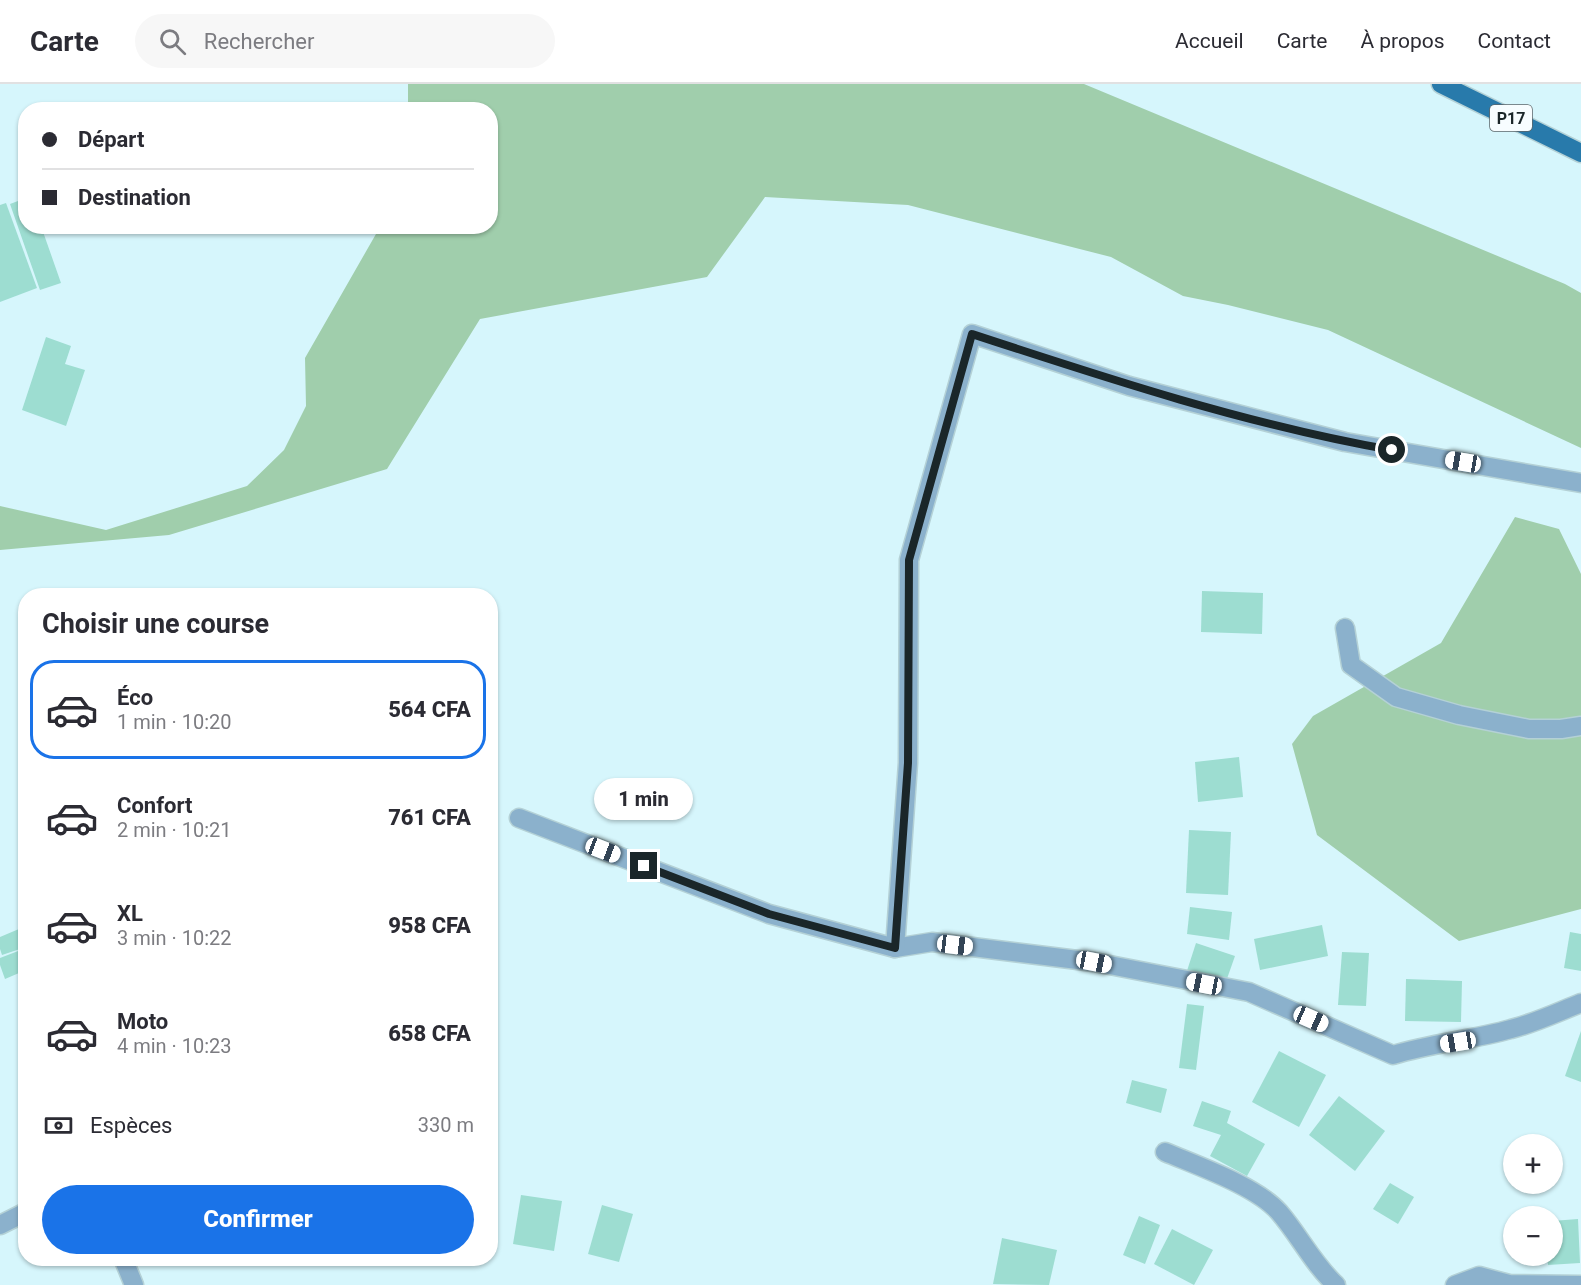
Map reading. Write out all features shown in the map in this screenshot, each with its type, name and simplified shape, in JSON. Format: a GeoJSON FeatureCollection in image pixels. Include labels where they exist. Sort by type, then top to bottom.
{"type":"FeatureCollection","features":[{"type":"Feature","properties":{"kind":"main road","name":"P17"},"geometry":{"type":"LineString","coordinates":[[1442,84],[1581,153]]}},
{"type":"Feature","properties":{"kind":"street"},"geometry":{"type":"LineString","coordinates":[[895,948],[908,763],[909,560],[972,334],[1128,386],[1345,442],[1581,483]]}},
{"type":"Feature","properties":{"kind":"street"},"geometry":{"type":"LineString","coordinates":[[1345,627],[1351,665],[1396,697],[1459,715],[1529,729],[1561,729],[1581,726]]}},
{"type":"Feature","properties":{"kind":"street"},"geometry":{"type":"LineString","coordinates":[[519,818],[769,914],[895,948],[932,942],[1094,962],[1249,992],[1393,1055],[1413,1048],[1458,1042],[1513,1029],[1581,1003]]}},
{"type":"Feature","properties":{"kind":"street"},"geometry":{"type":"LineString","coordinates":[[1165,1152],[1244,1186],[1277,1210],[1324,1274],[1336,1285]]}},
{"type":"Feature","properties":{"kind":"street"},"geometry":{"type":"LineString","coordinates":[[0,1225],[18,1216]]}},
{"type":"Feature","properties":{"kind":"street"},"geometry":{"type":"LineString","coordinates":[[126,1266],[134,1285]]}},
{"type":"Feature","properties":{"kind":"street"},"geometry":{"type":"LineString","coordinates":[[1455,1285],[1479,1276],[1509,1284],[1581,1285]]}},
{"type":"Feature","properties":{"kind":"green space"},"geometry":{"type":"Polygon","coordinates":[[[408,84],[1084,84],[1565,284],[1581,293],[1581,448],[1328,330],[1183,296],[1111,257],[908,205],[765,197],[707,277],[480,319],[387,469],[169,535],[0,550],[0,506],[106,530],[247,486],[284,450],[306,406],[305,358],[376,234],[498,234],[498,102],[408,102],[408,84]]]}},
{"type":"Feature","properties":{"kind":"green space"},"geometry":{"type":"Polygon","coordinates":[[[1515,517],[1559,529],[1581,574],[1581,909],[1459,941],[1317,835],[1292,744],[1313,716],[1441,643],[1515,517]]]}},
{"type":"Feature","properties":{"kind":"building"},"geometry":{"type":"Polygon","coordinates":[[[18,201],[18,227],[10,204],[18,201]]]}},
{"type":"Feature","properties":{"kind":"building"},"geometry":{"type":"Polygon","coordinates":[[[6,203],[37,288],[0,302],[0,205],[6,203]]]}},
{"type":"Feature","properties":{"kind":"building"},"geometry":{"type":"Polygon","coordinates":[[[20,234],[44,234],[61,283],[40,290],[20,234]]]}},
{"type":"Feature","properties":{"kind":"building"},"geometry":{"type":"Polygon","coordinates":[[[46,337],[71,346],[65,364],[85,370],[66,426],[22,410],[46,337]]]}},
{"type":"Feature","properties":{"kind":"building"},"geometry":{"type":"Polygon","coordinates":[[[1202,591],[1263,593],[1262,634],[1201,632],[1202,591]]]}},
{"type":"Feature","properties":{"kind":"building"},"geometry":{"type":"Polygon","coordinates":[[[1239,757],[1243,797],[1198,802],[1195,762],[1239,757]]]}},
{"type":"Feature","properties":{"kind":"building"},"geometry":{"type":"Polygon","coordinates":[[[1189,830],[1231,832],[1228,895],[1186,893],[1189,830]]]}},
{"type":"Feature","properties":{"kind":"building"},"geometry":{"type":"Polygon","coordinates":[[[1190,907],[1232,912],[1229,940],[1187,934],[1190,907]]]}},
{"type":"Feature","properties":{"kind":"building"},"geometry":{"type":"Polygon","coordinates":[[[1322,925],[1328,956],[1260,970],[1254,939],[1322,925]]]}},
{"type":"Feature","properties":{"kind":"building"},"geometry":{"type":"Polygon","coordinates":[[[18,929],[18,950],[2,955],[0,937],[18,929]]]}},
{"type":"Feature","properties":{"kind":"building"},"geometry":{"type":"Polygon","coordinates":[[[1570,932],[1581,934],[1581,971],[1564,968],[1570,932]]]}},
{"type":"Feature","properties":{"kind":"building"},"geometry":{"type":"Polygon","coordinates":[[[1196,943],[1235,956],[1223,990],[1185,977],[1196,943]]]}},
{"type":"Feature","properties":{"kind":"building"},"geometry":{"type":"Polygon","coordinates":[[[18,951],[18,973],[5,979],[0,958],[18,951]]]}},
{"type":"Feature","properties":{"kind":"building"},"geometry":{"type":"Polygon","coordinates":[[[1342,952],[1369,953],[1366,1006],[1338,1005],[1342,952]]]}},
{"type":"Feature","properties":{"kind":"building"},"geometry":{"type":"Polygon","coordinates":[[[1406,979],[1462,981],[1461,1022],[1405,1021],[1406,979]]]}},
{"type":"Feature","properties":{"kind":"building"},"geometry":{"type":"Polygon","coordinates":[[[1187,1004],[1204,1006],[1196,1070],[1179,1068],[1187,1004]]]}},
{"type":"Feature","properties":{"kind":"building"},"geometry":{"type":"Polygon","coordinates":[[[1581,1031],[1581,1082],[1565,1076],[1581,1031]]]}},
{"type":"Feature","properties":{"kind":"building"},"geometry":{"type":"Polygon","coordinates":[[[1279,1051],[1326,1075],[1299,1127],[1252,1102],[1279,1051]]]}},
{"type":"Feature","properties":{"kind":"building"},"geometry":{"type":"Polygon","coordinates":[[[1132,1080],[1167,1089],[1161,1113],[1126,1103],[1132,1080]]]}},
{"type":"Feature","properties":{"kind":"building"},"geometry":{"type":"Polygon","coordinates":[[[1339,1096],[1385,1131],[1355,1171],[1309,1135],[1339,1096]]]}},
{"type":"Feature","properties":{"kind":"building"},"geometry":{"type":"Polygon","coordinates":[[[1202,1101],[1231,1111],[1227,1123],[1265,1144],[1247,1176],[1210,1156],[1221,1135],[1193,1126],[1202,1101]]]}},
{"type":"Feature","properties":{"kind":"building"},"geometry":{"type":"Polygon","coordinates":[[[1390,1183],[1414,1197],[1398,1224],[1373,1209],[1390,1183]]]}},
{"type":"Feature","properties":{"kind":"building"},"geometry":{"type":"Polygon","coordinates":[[[521,1195],[562,1201],[554,1251],[513,1244],[521,1195]]]}},
{"type":"Feature","properties":{"kind":"building"},"geometry":{"type":"Polygon","coordinates":[[[602,1205],[633,1214],[619,1262],[588,1254],[602,1205]]]}},
{"type":"Feature","properties":{"kind":"building"},"geometry":{"type":"Polygon","coordinates":[[[1139,1216],[1160,1225],[1145,1264],[1123,1255],[1139,1216]]]}},
{"type":"Feature","properties":{"kind":"building"},"geometry":{"type":"Polygon","coordinates":[[[1578,1219],[1580,1263],[1563,1264],[1563,1220],[1578,1219]]]}},
{"type":"Feature","properties":{"kind":"building"},"geometry":{"type":"Polygon","coordinates":[[[1172,1229],[1213,1250],[1194,1285],[1154,1264],[1172,1229]]]}},
{"type":"Feature","properties":{"kind":"building"},"geometry":{"type":"Polygon","coordinates":[[[1002,1238],[1057,1250],[1049,1285],[993,1284],[1002,1238]]]}},
{"type":"Feature","properties":{"kind":"route"},"geometry":{"type":"LineString","coordinates":[[644,866],[769,914],[895,948],[908,763],[909,560],[972,334],[1128,386],[1345,442],[1392,450]]}}]}
